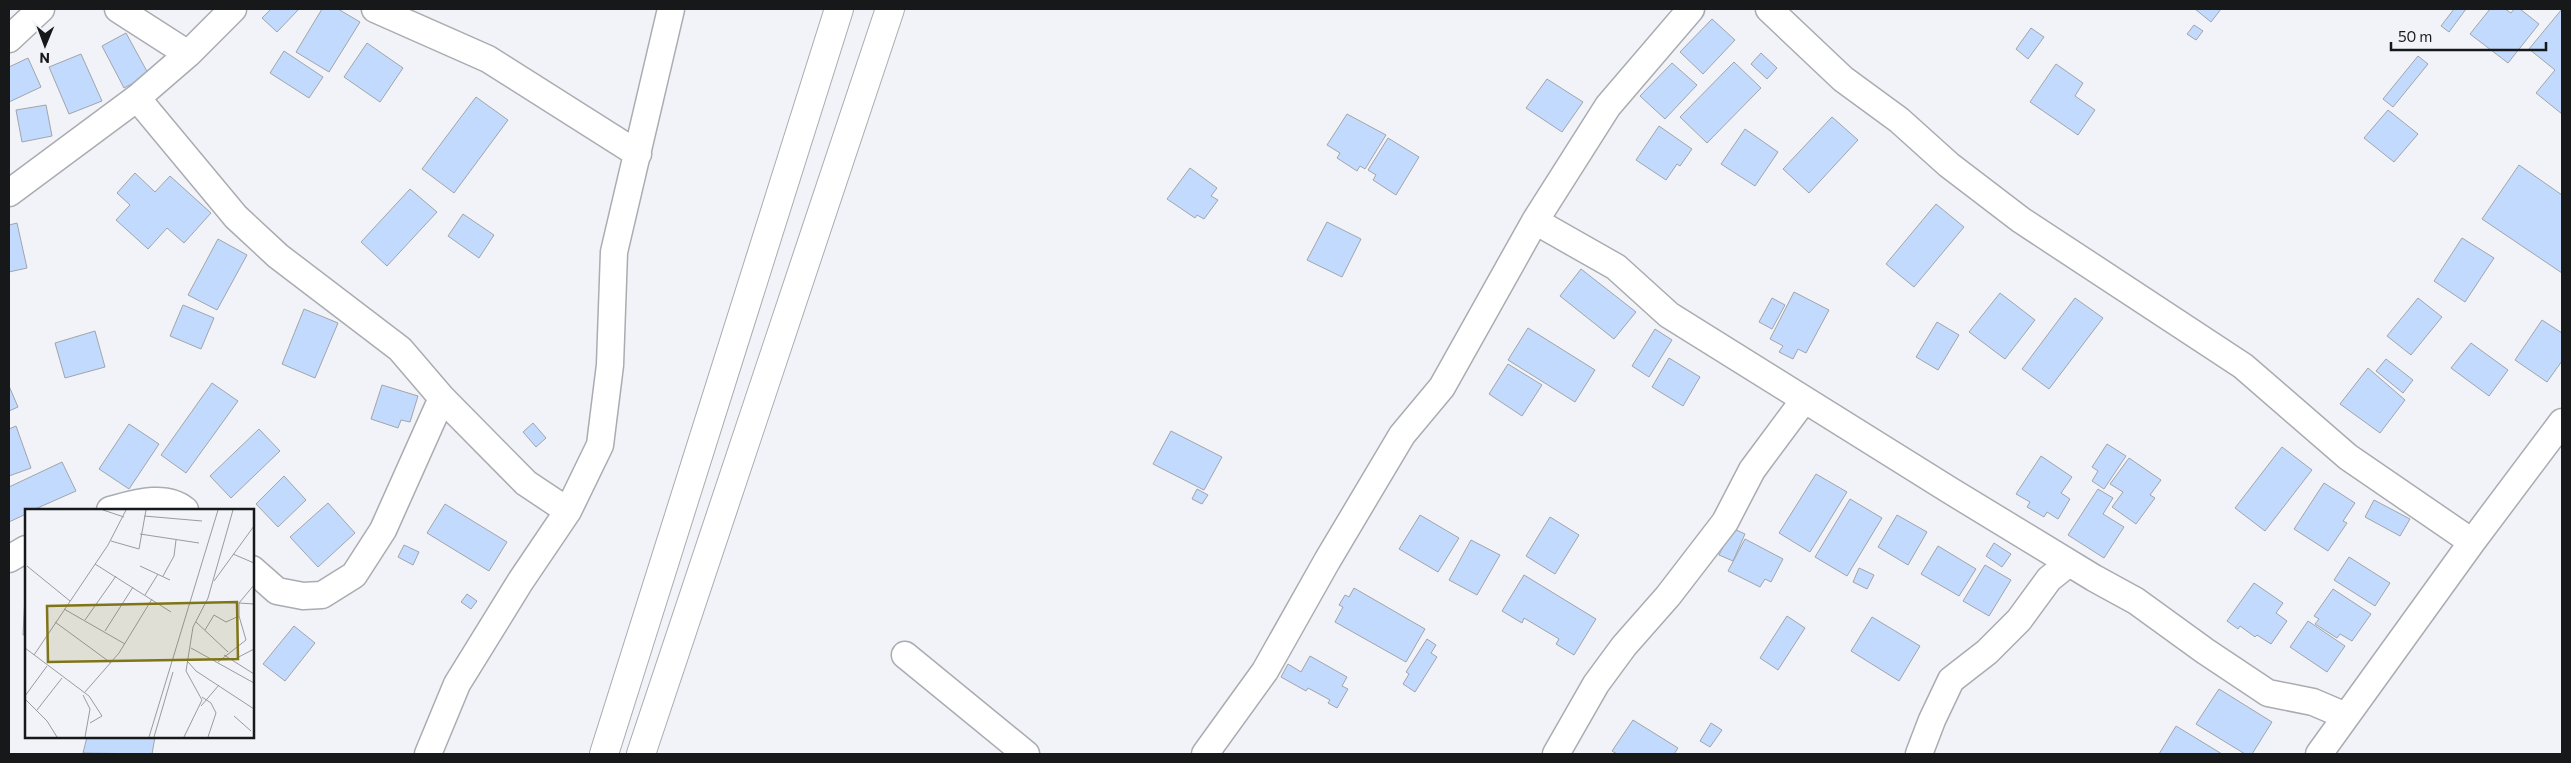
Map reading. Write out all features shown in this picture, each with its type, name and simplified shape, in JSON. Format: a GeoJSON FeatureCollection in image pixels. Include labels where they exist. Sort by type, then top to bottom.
{"type":"FeatureCollection","features":[{"type":"Feature","properties":{"kind":"highway"},"geometry":{"type":"LineString","coordinates":[[604,754],[839,9]]}},
{"type":"Feature","properties":{"kind":"highway"},"geometry":{"type":"LineString","coordinates":[[641,754],[890,9]]}},
{"type":"Feature","properties":{"kind":"street"},"geometry":{"type":"LineString","coordinates":[[9,38],[41,9]]}},
{"type":"Feature","properties":{"kind":"street"},"geometry":{"type":"LineString","coordinates":[[118,9],[188,54]]}},
{"type":"Feature","properties":{"kind":"street"},"geometry":{"type":"LineString","coordinates":[[9,193],[137,98],[188,54],[233,9]]}},
{"type":"Feature","properties":{"kind":"street"},"geometry":{"type":"LineString","coordinates":[[375,9],[488,59],[638,154]]}},
{"type":"Feature","properties":{"kind":"street"},"geometry":{"type":"LineString","coordinates":[[428,754],[457,684],[520,582],[568,511],[600,445],[610,365],[614,252],[671,9]]}},
{"type":"Feature","properties":{"kind":"street"},"geometry":{"type":"LineString","coordinates":[[1205,754],[1265,671],[1327,561],[1402,435],[1442,387],[1536,221],[1608,106],[1691,9]]}},
{"type":"Feature","properties":{"kind":"street"},"geometry":{"type":"LineString","coordinates":[[1770,9],[1843,79],[1899,120],[1949,165],[2021,220],[2243,366],[2348,457],[2382,483],[2472,542]]}},
{"type":"Feature","properties":{"kind":"street"},"geometry":{"type":"LineString","coordinates":[[137,98],[236,217],[278,256],[400,349],[442,398],[526,483],[568,511]]}},
{"type":"Feature","properties":{"kind":"street"},"geometry":{"type":"LineString","coordinates":[[1536,221],[1616,267],[1669,315],[2070,563],[2136,600],[2205,651],[2268,693],[2313,702],[2346,716]]}},
{"type":"Feature","properties":{"kind":"street"},"geometry":{"type":"LineString","coordinates":[[254,572],[277,591],[303,596],[322,595],[354,575],[384,530],[442,398]]}},
{"type":"Feature","properties":{"kind":"street"},"geometry":{"type":"LineString","coordinates":[[1556,754],[1596,684],[1624,646],[1668,596],[1725,522],[1752,470],[1804,400]]}},
{"type":"Feature","properties":{"kind":"street"},"geometry":{"type":"LineString","coordinates":[[2319,754],[2472,542],[2562,422]]}},
{"type":"Feature","properties":{"kind":"street"},"geometry":{"type":"LineString","coordinates":[[115,509],[160,500],[182,509]]}},
{"type":"Feature","properties":{"kind":"street"},"geometry":{"type":"LineString","coordinates":[[9,559],[25,550]]}},
{"type":"Feature","properties":{"kind":"street"},"geometry":{"type":"LineString","coordinates":[[1919,754],[1932,720],[1951,680],[1987,652],[2019,620],[2049,579],[2070,563]]}},
{"type":"Feature","properties":{"kind":"street"},"geometry":{"type":"LineString","coordinates":[[904,655],[1026,754]]}},
{"type":"Feature","properties":{"kind":"building"},"geometry":{"type":"Polygon","coordinates":[[[271,9],[299,9],[277,32],[262,18],[271,9]]]}},
{"type":"Feature","properties":{"kind":"building"},"geometry":{"type":"Polygon","coordinates":[[[322,9],[338,9],[360,22],[329,72],[296,52],[322,9]]]}},
{"type":"Feature","properties":{"kind":"building"},"geometry":{"type":"Polygon","coordinates":[[[2195,9],[2221,9],[2211,22],[2195,9]]]}},
{"type":"Feature","properties":{"kind":"building"},"geometry":{"type":"Polygon","coordinates":[[[2454,9],[2466,9],[2449,32],[2441,26],[2454,9]]]}},
{"type":"Feature","properties":{"kind":"building"},"geometry":{"type":"Polygon","coordinates":[[[2490,9],[2505,9],[2511,13],[2514,9],[2520,9],[2539,24],[2508,63],[2470,34],[2490,9]]]}},
{"type":"Feature","properties":{"kind":"building"},"geometry":{"type":"Polygon","coordinates":[[[2562,9],[2562,114],[2536,93],[2555,70],[2529,49],[2562,9]]]}},
{"type":"Feature","properties":{"kind":"building"},"geometry":{"type":"Polygon","coordinates":[[[1712,19],[1735,40],[1703,74],[1680,52],[1712,19]]]}},
{"type":"Feature","properties":{"kind":"building"},"geometry":{"type":"Polygon","coordinates":[[[2194,25],[2203,31],[2196,40],[2187,34],[2194,25]]]}},
{"type":"Feature","properties":{"kind":"building"},"geometry":{"type":"Polygon","coordinates":[[[2031,28],[2044,37],[2028,59],[2016,49],[2031,28]]]}},
{"type":"Feature","properties":{"kind":"building"},"geometry":{"type":"Polygon","coordinates":[[[126,33],[149,75],[124,88],[102,46],[126,33]]]}},
{"type":"Feature","properties":{"kind":"building"},"geometry":{"type":"Polygon","coordinates":[[[367,43],[403,68],[380,102],[344,77],[367,43]]]}},
{"type":"Feature","properties":{"kind":"building"},"geometry":{"type":"Polygon","coordinates":[[[284,51],[323,77],[309,98],[270,73],[284,51]]]}},
{"type":"Feature","properties":{"kind":"building"},"geometry":{"type":"Polygon","coordinates":[[[1761,53],[1777,68],[1767,79],[1751,64],[1761,53]]]}},
{"type":"Feature","properties":{"kind":"building"},"geometry":{"type":"Polygon","coordinates":[[[81,54],[102,101],[69,114],[49,67],[81,54]]]}},
{"type":"Feature","properties":{"kind":"building"},"geometry":{"type":"Polygon","coordinates":[[[2418,56],[2428,64],[2393,107],[2383,99],[2418,56]]]}},
{"type":"Feature","properties":{"kind":"building"},"geometry":{"type":"Polygon","coordinates":[[[28,58],[41,87],[9,102],[9,67],[28,58]]]}},
{"type":"Feature","properties":{"kind":"building"},"geometry":{"type":"Polygon","coordinates":[[[1734,62],[1761,88],[1707,143],[1680,117],[1734,62]]]}},
{"type":"Feature","properties":{"kind":"building"},"geometry":{"type":"Polygon","coordinates":[[[1672,63],[1697,85],[1665,119],[1640,96],[1672,63]]]}},
{"type":"Feature","properties":{"kind":"building"},"geometry":{"type":"Polygon","coordinates":[[[2056,64],[2083,83],[2075,96],[2095,110],[2078,135],[2030,102],[2056,64]]]}},
{"type":"Feature","properties":{"kind":"building"},"geometry":{"type":"Polygon","coordinates":[[[1547,79],[1583,102],[1562,132],[1526,108],[1547,79]]]}},
{"type":"Feature","properties":{"kind":"building"},"geometry":{"type":"Polygon","coordinates":[[[476,97],[508,120],[454,193],[422,169],[476,97]]]}},
{"type":"Feature","properties":{"kind":"building"},"geometry":{"type":"Polygon","coordinates":[[[46,105],[52,136],[22,142],[16,110],[46,105]]]}},
{"type":"Feature","properties":{"kind":"building"},"geometry":{"type":"Polygon","coordinates":[[[2388,110],[2418,134],[2394,162],[2364,138],[2388,110]]]}},
{"type":"Feature","properties":{"kind":"building"},"geometry":{"type":"Polygon","coordinates":[[[1347,114],[1386,135],[1365,169],[1360,166],[1357,171],[1337,158],[1340,153],[1327,145],[1347,114]]]}},
{"type":"Feature","properties":{"kind":"building"},"geometry":{"type":"Polygon","coordinates":[[[1832,117],[1858,140],[1809,193],[1783,169],[1832,117]]]}},
{"type":"Feature","properties":{"kind":"building"},"geometry":{"type":"Polygon","coordinates":[[[1659,126],[1692,149],[1680,166],[1677,164],[1666,180],[1636,160],[1659,126]]]}},
{"type":"Feature","properties":{"kind":"building"},"geometry":{"type":"Polygon","coordinates":[[[1745,129],[1778,152],[1755,186],[1721,164],[1745,129]]]}},
{"type":"Feature","properties":{"kind":"building"},"geometry":{"type":"Polygon","coordinates":[[[1388,138],[1419,157],[1396,195],[1373,180],[1376,175],[1368,170],[1388,138]]]}},
{"type":"Feature","properties":{"kind":"building"},"geometry":{"type":"Polygon","coordinates":[[[2519,165],[2562,195],[2562,273],[2482,219],[2519,165]]]}},
{"type":"Feature","properties":{"kind":"building"},"geometry":{"type":"Polygon","coordinates":[[[1190,168],[1217,188],[1211,196],[1218,200],[1204,219],[1197,215],[1195,218],[1167,199],[1190,168]]]}},
{"type":"Feature","properties":{"kind":"building"},"geometry":{"type":"Polygon","coordinates":[[[135,173],[155,192],[170,176],[211,213],[184,243],[167,228],[148,249],[116,220],[130,205],[117,193],[135,173]]]}},
{"type":"Feature","properties":{"kind":"building"},"geometry":{"type":"Polygon","coordinates":[[[410,189],[437,212],[387,266],[361,242],[410,189]]]}},
{"type":"Feature","properties":{"kind":"building"},"geometry":{"type":"Polygon","coordinates":[[[1936,204],[1964,227],[1914,287],[1886,264],[1936,204]]]}},
{"type":"Feature","properties":{"kind":"building"},"geometry":{"type":"Polygon","coordinates":[[[463,214],[494,235],[479,258],[448,236],[463,214]]]}},
{"type":"Feature","properties":{"kind":"building"},"geometry":{"type":"Polygon","coordinates":[[[1327,222],[1361,239],[1342,277],[1307,260],[1327,222]]]}},
{"type":"Feature","properties":{"kind":"building"},"geometry":{"type":"Polygon","coordinates":[[[17,223],[27,268],[9,272],[9,225],[17,223]]]}},
{"type":"Feature","properties":{"kind":"building"},"geometry":{"type":"Polygon","coordinates":[[[2462,238],[2494,258],[2465,302],[2434,281],[2462,238]]]}},
{"type":"Feature","properties":{"kind":"building"},"geometry":{"type":"Polygon","coordinates":[[[218,239],[247,255],[217,310],[188,295],[218,239]]]}},
{"type":"Feature","properties":{"kind":"building"},"geometry":{"type":"Polygon","coordinates":[[[1581,269],[1636,312],[1614,339],[1560,296],[1581,269]]]}},
{"type":"Feature","properties":{"kind":"building"},"geometry":{"type":"Polygon","coordinates":[[[1794,292],[1829,310],[1806,353],[1798,349],[1793,359],[1779,352],[1783,346],[1770,339],[1794,292]]]}},
{"type":"Feature","properties":{"kind":"building"},"geometry":{"type":"Polygon","coordinates":[[[2000,293],[2035,320],[2005,359],[1969,332],[2000,293]]]}},
{"type":"Feature","properties":{"kind":"building"},"geometry":{"type":"Polygon","coordinates":[[[1772,298],[1785,305],[1772,329],[1759,322],[1772,298]]]}},
{"type":"Feature","properties":{"kind":"building"},"geometry":{"type":"Polygon","coordinates":[[[2075,298],[2103,318],[2049,389],[2022,369],[2075,298]]]}},
{"type":"Feature","properties":{"kind":"building"},"geometry":{"type":"Polygon","coordinates":[[[2418,298],[2442,317],[2411,355],[2387,336],[2418,298]]]}},
{"type":"Feature","properties":{"kind":"building"},"geometry":{"type":"Polygon","coordinates":[[[183,305],[214,318],[201,349],[170,336],[183,305]]]}},
{"type":"Feature","properties":{"kind":"building"},"geometry":{"type":"Polygon","coordinates":[[[304,309],[338,323],[315,378],[282,364],[304,309]]]}},
{"type":"Feature","properties":{"kind":"building"},"geometry":{"type":"Polygon","coordinates":[[[2542,320],[2562,333],[2562,361],[2547,382],[2515,360],[2542,320]]]}},
{"type":"Feature","properties":{"kind":"building"},"geometry":{"type":"Polygon","coordinates":[[[1937,322],[1959,335],[1938,370],[1916,357],[1937,322]]]}},
{"type":"Feature","properties":{"kind":"building"},"geometry":{"type":"Polygon","coordinates":[[[1528,328],[1595,370],[1575,402],[1508,360],[1528,328]]]}},
{"type":"Feature","properties":{"kind":"building"},"geometry":{"type":"Polygon","coordinates":[[[1655,329],[1672,340],[1649,377],[1632,366],[1655,329]]]}},
{"type":"Feature","properties":{"kind":"building"},"geometry":{"type":"Polygon","coordinates":[[[95,331],[105,367],[65,378],[55,343],[95,331]]]}},
{"type":"Feature","properties":{"kind":"building"},"geometry":{"type":"Polygon","coordinates":[[[2471,343],[2508,370],[2489,396],[2451,368],[2471,343]]]}},
{"type":"Feature","properties":{"kind":"building"},"geometry":{"type":"Polygon","coordinates":[[[1669,358],[1700,377],[1683,406],[1652,387],[1669,358]]]}},
{"type":"Feature","properties":{"kind":"building"},"geometry":{"type":"Polygon","coordinates":[[[2386,359],[2413,380],[2403,393],[2376,371],[2386,359]]]}},
{"type":"Feature","properties":{"kind":"building"},"geometry":{"type":"Polygon","coordinates":[[[1508,364],[1542,385],[1522,416],[1489,394],[1508,364]]]}},
{"type":"Feature","properties":{"kind":"building"},"geometry":{"type":"Polygon","coordinates":[[[2368,368],[2405,400],[2380,433],[2340,404],[2368,368]]]}},
{"type":"Feature","properties":{"kind":"building"},"geometry":{"type":"Polygon","coordinates":[[[212,383],[238,401],[186,473],[161,455],[212,383]]]}},
{"type":"Feature","properties":{"kind":"building"},"geometry":{"type":"Polygon","coordinates":[[[382,385],[418,396],[410,422],[401,420],[398,428],[371,419],[382,385]]]}},
{"type":"Feature","properties":{"kind":"building"},"geometry":{"type":"Polygon","coordinates":[[[9,386],[18,407],[9,411],[9,386]]]}},
{"type":"Feature","properties":{"kind":"building"},"geometry":{"type":"Polygon","coordinates":[[[533,423],[546,438],[536,447],[523,432],[533,423]]]}},
{"type":"Feature","properties":{"kind":"building"},"geometry":{"type":"Polygon","coordinates":[[[129,424],[159,444],[129,489],[99,469],[129,424]]]}},
{"type":"Feature","properties":{"kind":"building"},"geometry":{"type":"Polygon","coordinates":[[[16,426],[31,468],[9,476],[9,429],[16,426]]]}},
{"type":"Feature","properties":{"kind":"building"},"geometry":{"type":"Polygon","coordinates":[[[259,429],[280,451],[231,498],[210,476],[259,429]]]}},
{"type":"Feature","properties":{"kind":"building"},"geometry":{"type":"Polygon","coordinates":[[[1171,431],[1222,457],[1204,490],[1153,464],[1171,431]]]}},
{"type":"Feature","properties":{"kind":"building"},"geometry":{"type":"Polygon","coordinates":[[[2107,444],[2126,456],[2104,489],[2092,481],[2098,471],[2092,467],[2107,444]]]}},
{"type":"Feature","properties":{"kind":"building"},"geometry":{"type":"Polygon","coordinates":[[[2282,447],[2312,470],[2265,531],[2235,508],[2282,447]]]}},
{"type":"Feature","properties":{"kind":"building"},"geometry":{"type":"Polygon","coordinates":[[[2041,456],[2072,477],[2061,493],[2070,499],[2058,519],[2047,512],[2044,517],[2027,507],[2030,502],[2016,494],[2041,456]]]}},
{"type":"Feature","properties":{"kind":"building"},"geometry":{"type":"Polygon","coordinates":[[[2129,458],[2161,480],[2150,495],[2155,498],[2136,524],[2112,507],[2123,492],[2110,484],[2129,458]]]}},
{"type":"Feature","properties":{"kind":"building"},"geometry":{"type":"Polygon","coordinates":[[[62,462],[76,491],[35,509],[25,509],[25,514],[9,522],[9,487],[62,462]]]}},
{"type":"Feature","properties":{"kind":"building"},"geometry":{"type":"Polygon","coordinates":[[[1816,474],[1847,492],[1810,552],[1779,533],[1816,474]]]}},
{"type":"Feature","properties":{"kind":"building"},"geometry":{"type":"Polygon","coordinates":[[[284,476],[306,500],[278,527],[256,504],[284,476]]]}},
{"type":"Feature","properties":{"kind":"building"},"geometry":{"type":"Polygon","coordinates":[[[2324,483],[2355,503],[2343,521],[2347,523],[2328,551],[2294,529],[2324,483]]]}},
{"type":"Feature","properties":{"kind":"building"},"geometry":{"type":"Polygon","coordinates":[[[1197,489],[1208,495],[1202,504],[1192,499],[1197,489]]]}},
{"type":"Feature","properties":{"kind":"building"},"geometry":{"type":"Polygon","coordinates":[[[2098,489],[2113,498],[2103,514],[2124,527],[2104,558],[2068,535],[2098,489]]]}},
{"type":"Feature","properties":{"kind":"building"},"geometry":{"type":"Polygon","coordinates":[[[1850,499],[1882,518],[1847,576],[1815,557],[1850,499]]]}},
{"type":"Feature","properties":{"kind":"building"},"geometry":{"type":"Polygon","coordinates":[[[2374,500],[2410,519],[2400,536],[2365,517],[2374,500]]]}},
{"type":"Feature","properties":{"kind":"building"},"geometry":{"type":"Polygon","coordinates":[[[328,503],[355,533],[318,567],[290,537],[328,503]]]}},
{"type":"Feature","properties":{"kind":"building"},"geometry":{"type":"Polygon","coordinates":[[[445,504],[507,542],[489,571],[427,533],[445,504]]]}},
{"type":"Feature","properties":{"kind":"building"},"geometry":{"type":"Polygon","coordinates":[[[1420,515],[1459,538],[1438,572],[1399,549],[1420,515]]]}},
{"type":"Feature","properties":{"kind":"building"},"geometry":{"type":"Polygon","coordinates":[[[1897,515],[1927,532],[1908,565],[1878,547],[1897,515]]]}},
{"type":"Feature","properties":{"kind":"building"},"geometry":{"type":"Polygon","coordinates":[[[1550,517],[1579,535],[1555,574],[1526,556],[1550,517]]]}},
{"type":"Feature","properties":{"kind":"building"},"geometry":{"type":"Polygon","coordinates":[[[1732,528],[1745,534],[1733,561],[1719,555],[1732,528]]]}},
{"type":"Feature","properties":{"kind":"building"},"geometry":{"type":"Polygon","coordinates":[[[1745,539],[1783,559],[1771,582],[1765,579],[1760,587],[1728,571],[1745,539]]]}},
{"type":"Feature","properties":{"kind":"building"},"geometry":{"type":"Polygon","coordinates":[[[1471,540],[1500,555],[1477,595],[1449,580],[1471,540]]]}},
{"type":"Feature","properties":{"kind":"building"},"geometry":{"type":"Polygon","coordinates":[[[1994,543],[2011,554],[2002,567],[1986,556],[1994,543]]]}},
{"type":"Feature","properties":{"kind":"building"},"geometry":{"type":"Polygon","coordinates":[[[404,545],[419,552],[413,565],[398,557],[404,545]]]}},
{"type":"Feature","properties":{"kind":"building"},"geometry":{"type":"Polygon","coordinates":[[[1938,546],[1976,569],[1959,596],[1921,574],[1938,546]]]}},
{"type":"Feature","properties":{"kind":"building"},"geometry":{"type":"Polygon","coordinates":[[[2349,557],[2390,583],[2375,606],[2334,580],[2349,557]]]}},
{"type":"Feature","properties":{"kind":"building"},"geometry":{"type":"Polygon","coordinates":[[[1985,565],[2011,580],[1989,616],[1963,601],[1985,565]]]}},
{"type":"Feature","properties":{"kind":"building"},"geometry":{"type":"Polygon","coordinates":[[[1859,568],[1874,575],[1867,589],[1853,582],[1859,568]]]}},
{"type":"Feature","properties":{"kind":"building"},"geometry":{"type":"Polygon","coordinates":[[[1524,575],[1596,619],[1574,655],[1556,644],[1559,639],[1524,618],[1522,623],[1502,611],[1524,575]]]}},
{"type":"Feature","properties":{"kind":"building"},"geometry":{"type":"Polygon","coordinates":[[[2254,583],[2283,603],[2276,613],[2287,621],[2271,644],[2257,635],[2255,637],[2240,626],[2238,629],[2227,621],[2254,583]]]}},
{"type":"Feature","properties":{"kind":"building"},"geometry":{"type":"Polygon","coordinates":[[[1354,588],[1425,629],[1406,662],[1335,622],[1343,607],[1339,605],[1345,595],[1349,597],[1354,588]]]}},
{"type":"Feature","properties":{"kind":"building"},"geometry":{"type":"Polygon","coordinates":[[[2333,589],[2371,614],[2352,641],[2340,634],[2337,638],[2315,624],[2319,619],[2314,616],[2333,589]]]}},
{"type":"Feature","properties":{"kind":"building"},"geometry":{"type":"Polygon","coordinates":[[[467,594],[477,601],[471,609],[461,602],[467,594]]]}},
{"type":"Feature","properties":{"kind":"building"},"geometry":{"type":"Polygon","coordinates":[[[25,596],[25,635],[23,635],[25,596]]]}},
{"type":"Feature","properties":{"kind":"building"},"geometry":{"type":"Polygon","coordinates":[[[1787,616],[1805,628],[1778,670],[1760,658],[1787,616]]]}},
{"type":"Feature","properties":{"kind":"building"},"geometry":{"type":"Polygon","coordinates":[[[1872,617],[1920,646],[1899,681],[1851,651],[1872,617]]]}},
{"type":"Feature","properties":{"kind":"building"},"geometry":{"type":"Polygon","coordinates":[[[2308,621],[2345,646],[2327,672],[2290,647],[2308,621]]]}},
{"type":"Feature","properties":{"kind":"building"},"geometry":{"type":"Polygon","coordinates":[[[294,626],[315,643],[285,681],[263,664],[294,626]]]}},
{"type":"Feature","properties":{"kind":"building"},"geometry":{"type":"Polygon","coordinates":[[[1427,639],[1436,645],[1431,653],[1437,657],[1415,692],[1403,684],[1409,674],[1406,672],[1427,639]]]}},
{"type":"Feature","properties":{"kind":"building"},"geometry":{"type":"Polygon","coordinates":[[[1310,656],[1347,677],[1342,686],[1348,689],[1337,708],[1328,703],[1330,700],[1308,688],[1306,691],[1281,677],[1288,664],[1301,672],[1310,656]]]}},
{"type":"Feature","properties":{"kind":"building"},"geometry":{"type":"Polygon","coordinates":[[[2219,689],[2272,722],[2252,754],[2245,754],[2196,724],[2219,689]]]}},
{"type":"Feature","properties":{"kind":"building"},"geometry":{"type":"Polygon","coordinates":[[[1633,720],[1678,748],[1674,754],[1617,754],[1612,751],[1633,720]]]}},
{"type":"Feature","properties":{"kind":"building"},"geometry":{"type":"Polygon","coordinates":[[[1711,723],[1722,730],[1710,747],[1700,741],[1711,723]]]}},
{"type":"Feature","properties":{"kind":"building"},"geometry":{"type":"Polygon","coordinates":[[[2176,726],[2222,754],[2159,754],[2176,726]]]}},
{"type":"Feature","properties":{"kind":"building"},"geometry":{"type":"Polygon","coordinates":[[[87,738],[155,738],[152,754],[83,753],[87,738]]]}}]}
